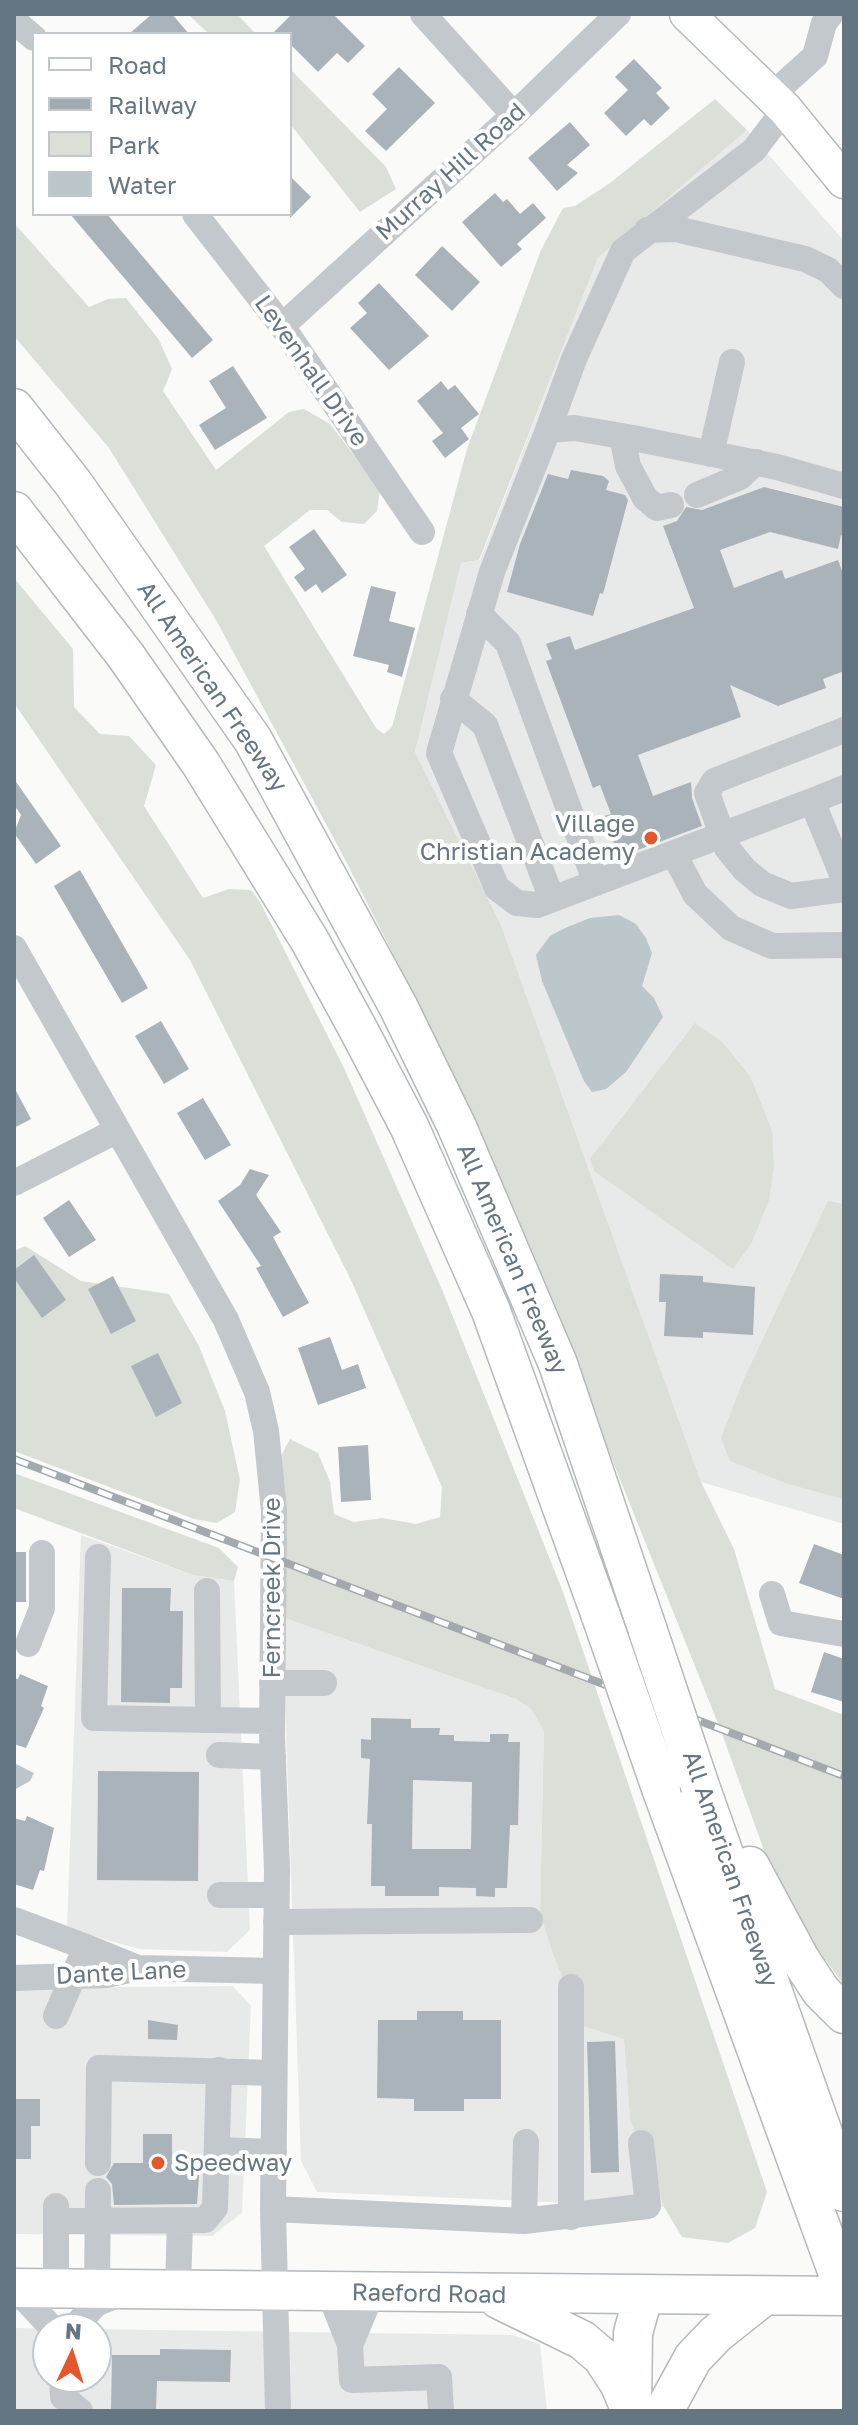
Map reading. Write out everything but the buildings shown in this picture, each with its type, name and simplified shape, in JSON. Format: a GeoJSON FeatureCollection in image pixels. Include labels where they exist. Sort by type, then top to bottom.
{"type":"FeatureCollection","features":[{"type":"Feature","properties":{"kind":"highway","name":"All American Freeway"},"geometry":{"type":"LineString","coordinates":[[14,408],[73,483],[253,740],[377,965],[457,1127],[558,1364],[844,2190]]}},
{"type":"Feature","properties":{"kind":"highway","name":"All American Freeway"},"geometry":{"type":"LineString","coordinates":[[14,511],[126,656],[201,764],[310,941],[409,1126],[491,1311],[844,2290]]}},
{"type":"Feature","properties":{"kind":"highway"},"geometry":{"type":"LineString","coordinates":[[710,1803],[800,1959],[821,1991],[844,2014]]}},
{"type":"Feature","properties":{"kind":"highway","name":"Raeford Road"},"geometry":{"type":"LineString","coordinates":[[14,2288],[643,2297],[844,2296]]}},
{"type":"Feature","properties":{"kind":"highway"},"geometry":{"type":"LineString","coordinates":[[488,2294],[582,2340],[602,2357],[619,2383],[631,2411]]}},
{"type":"Feature","properties":{"kind":"highway"},"geometry":{"type":"LineString","coordinates":[[664,2411],[693,2358],[716,2334],[764,2296]]}},
{"type":"Feature","properties":{"kind":"highway"},"geometry":{"type":"LineString","coordinates":[[631,2411],[633,2333],[643,2297]]}},
{"type":"Feature","properties":{"kind":"highway"},"geometry":{"type":"LineString","coordinates":[[643,2297],[652,2334],[654,2411]]}},
{"type":"Feature","properties":{"kind":"main road"},"geometry":{"type":"LineString","coordinates":[[687,14],[778,102],[844,181]]}},
{"type":"Feature","properties":{"kind":"street"},"geometry":{"type":"LineString","coordinates":[[423,14],[514,115]]}},
{"type":"Feature","properties":{"kind":"street","name":"Murray Hill Road"},"geometry":{"type":"LineString","coordinates":[[282,326],[514,115],[618,14]]}},
{"type":"Feature","properties":{"kind":"street"},"geometry":{"type":"LineString","coordinates":[[831,14],[824,23],[815,56],[778,102],[754,150],[623,251],[574,359],[479,614],[439,753],[497,888],[517,903],[537,905],[844,788]]}},
{"type":"Feature","properties":{"kind":"street"},"geometry":{"type":"LineString","coordinates":[[14,21],[32,36]]}},
{"type":"Feature","properties":{"kind":"street","name":"Levenhall Drive"},"geometry":{"type":"LineString","coordinates":[[197,216],[282,326],[422,532]]}},
{"type":"Feature","properties":{"kind":"street"},"geometry":{"type":"LineString","coordinates":[[647,230],[676,229],[805,259],[828,270],[844,286]]}},
{"type":"Feature","properties":{"kind":"street"},"geometry":{"type":"LineString","coordinates":[[711,454],[732,362]]}},
{"type":"Feature","properties":{"kind":"street"},"geometry":{"type":"LineString","coordinates":[[548,430],[575,428],[622,436],[756,462],[844,486]]}},
{"type":"Feature","properties":{"kind":"street"},"geometry":{"type":"LineString","coordinates":[[622,436],[628,466],[645,498],[657,508],[671,505]]}},
{"type":"Feature","properties":{"kind":"street"},"geometry":{"type":"LineString","coordinates":[[697,495],[740,477],[756,462]]}},
{"type":"Feature","properties":{"kind":"street"},"geometry":{"type":"LineString","coordinates":[[479,614],[508,643],[596,883]]}},
{"type":"Feature","properties":{"kind":"street"},"geometry":{"type":"LineString","coordinates":[[453,699],[485,725],[552,899]]}},
{"type":"Feature","properties":{"kind":"street"},"geometry":{"type":"LineString","coordinates":[[844,730],[714,781],[707,793],[721,835],[744,869],[762,884],[791,896],[844,889]]}},
{"type":"Feature","properties":{"kind":"street"},"geometry":{"type":"LineString","coordinates":[[812,801],[844,879]]}},
{"type":"Feature","properties":{"kind":"street"},"geometry":{"type":"LineString","coordinates":[[674,854],[695,894],[731,928],[772,946],[844,945]]}},
{"type":"Feature","properties":{"kind":"street","name":"Ferncreek Drive"},"geometry":{"type":"LineString","coordinates":[[14,948],[226,1320],[257,1392],[266,1431],[274,1511],[272,1721],[276,1971],[273,2209],[278,2411]]}},
{"type":"Feature","properties":{"kind":"street"},"geometry":{"type":"LineString","coordinates":[[14,1183],[116,1131]]}},
{"type":"Feature","properties":{"kind":"street"},"geometry":{"type":"LineString","coordinates":[[30,1645],[42,1608],[42,1553]]}},
{"type":"Feature","properties":{"kind":"street"},"geometry":{"type":"LineString","coordinates":[[98,1557],[94,1718],[272,1721]]}},
{"type":"Feature","properties":{"kind":"street"},"geometry":{"type":"LineString","coordinates":[[207,1591],[208,1720]]}},
{"type":"Feature","properties":{"kind":"street"},"geometry":{"type":"LineString","coordinates":[[772,1594],[781,1623],[844,1634]]}},
{"type":"Feature","properties":{"kind":"street"},"geometry":{"type":"LineString","coordinates":[[272,1683],[324,1683]]}},
{"type":"Feature","properties":{"kind":"street"},"geometry":{"type":"LineString","coordinates":[[219,1755],[273,1757]]}},
{"type":"Feature","properties":{"kind":"street"},"geometry":{"type":"LineString","coordinates":[[220,1895],[276,1895]]}},
{"type":"Feature","properties":{"kind":"street"},"geometry":{"type":"LineString","coordinates":[[276,1922],[530,1920]]}},
{"type":"Feature","properties":{"kind":"street"},"geometry":{"type":"LineString","coordinates":[[15,1926],[86,1947],[138,1968]]}},
{"type":"Feature","properties":{"kind":"street"},"geometry":{"type":"LineString","coordinates":[[56,2016],[86,1947]]}},
{"type":"Feature","properties":{"kind":"street","name":"Dante Lane"},"geometry":{"type":"LineString","coordinates":[[14,1978],[76,1976],[138,1968],[276,1971]]}},
{"type":"Feature","properties":{"kind":"street"},"geometry":{"type":"LineString","coordinates":[[571,1987],[571,2217]]}},
{"type":"Feature","properties":{"kind":"street"},"geometry":{"type":"LineString","coordinates":[[98,2163],[99,2068],[274,2073]]}},
{"type":"Feature","properties":{"kind":"street"},"geometry":{"type":"LineString","coordinates":[[56,2289],[56,2214],[98,2221],[180,2221],[205,2220],[215,2208],[219,2070]]}},
{"type":"Feature","properties":{"kind":"street"},"geometry":{"type":"LineString","coordinates":[[524,2221],[526,2142]]}},
{"type":"Feature","properties":{"kind":"street"},"geometry":{"type":"LineString","coordinates":[[273,2209],[524,2221],[648,2206],[641,2143]]}},
{"type":"Feature","properties":{"kind":"street"},"geometry":{"type":"LineString","coordinates":[[217,2150],[274,2152]]}},
{"type":"Feature","properties":{"kind":"street"},"geometry":{"type":"LineString","coordinates":[[87,2313],[114,2289],[98,2221],[98,2191]]}},
{"type":"Feature","properties":{"kind":"street"},"geometry":{"type":"LineString","coordinates":[[178,2290],[180,2221]]}},
{"type":"Feature","properties":{"kind":"street"},"geometry":{"type":"LineString","coordinates":[[329,2292],[350,2345],[352,2380],[439,2377],[441,2411]]}},
{"type":"Feature","properties":{"kind":"street"},"geometry":{"type":"LineString","coordinates":[[350,2345],[372,2293]]}},
{"type":"Feature","properties":{"kind":"street"},"geometry":{"type":"LineString","coordinates":[[14,2295],[25,2299],[38,2313]]}},
{"type":"Feature","properties":{"kind":"street"},"geometry":{"type":"LineString","coordinates":[[63,2393],[63,2397],[80,2411]]}},
{"type":"Feature","properties":{"kind":"shaded area","name":"Village Christian Academy"},"geometry":{"type":"Polygon","coordinates":[[[747,130],[844,241],[844,1524],[701,1482],[501,925],[415,752],[461,563],[480,560],[598,258],[747,130]]]}},
{"type":"Feature","properties":{"kind":"shaded area"},"geometry":{"type":"Polygon","coordinates":[[[81,1535],[193,1575],[234,1581],[250,1930],[227,1952],[139,1949],[67,1929],[81,1535]]]}},
{"type":"Feature","properties":{"kind":"shaded area"},"geometry":{"type":"Polygon","coordinates":[[[282,1617],[516,1699],[531,1709],[544,1731],[540,1912],[624,2039],[630,2119],[664,2207],[317,2192],[301,2161],[282,1617]]]}},
{"type":"Feature","properties":{"kind":"shaded area"},"geometry":{"type":"Polygon","coordinates":[[[233,1986],[251,2006],[242,2213],[212,2236],[14,2234],[14,1988],[233,1986]]]}},
{"type":"Feature","properties":{"kind":"shaded area"},"geometry":{"type":"Polygon","coordinates":[[[14,2328],[32,2328],[32,2393],[112,2393],[112,2329],[512,2335],[540,2344],[547,2411],[14,2411],[14,2328]]]}},
{"type":"Feature","properties":{"kind":"green space"},"geometry":{"type":"Polygon","coordinates":[[[188,14],[237,14],[254,32],[207,32],[188,14]]]}},
{"type":"Feature","properties":{"kind":"green space"},"geometry":{"type":"Polygon","coordinates":[[[292,71],[386,167],[396,189],[360,212],[292,127],[292,71]]]}},
{"type":"Feature","properties":{"kind":"green space"},"geometry":{"type":"Polygon","coordinates":[[[715,99],[747,130],[598,258],[479,560],[461,563],[415,752],[501,925],[701,1482],[734,1549],[775,1689],[844,1715],[844,1985],[797,1921],[770,1867],[721,1731],[514,1215],[430,1026],[339,848],[216,620],[109,448],[14,336],[14,223],[89,307],[108,299],[126,298],[159,340],[172,369],[163,391],[216,470],[289,412],[304,409],[330,424],[380,490],[377,511],[364,524],[342,522],[327,510],[310,510],[264,546],[376,728],[384,734],[392,727],[467,449],[541,250],[563,208],[575,206],[610,183],[715,99]]]}},
{"type":"Feature","properties":{"kind":"green space"},"geometry":{"type":"Polygon","coordinates":[[[14,578],[73,649],[74,707],[100,734],[129,736],[156,765],[144,806],[203,898],[229,889],[251,890],[260,902],[345,1070],[443,1292],[563,1592],[767,2192],[755,2228],[728,2243],[682,2237],[664,2207],[630,2119],[624,2039],[583,2026],[553,1954],[540,1912],[544,1731],[531,1709],[516,1699],[282,1617],[287,1521],[279,1460],[290,1439],[318,1453],[330,1482],[334,1514],[354,1522],[382,1518],[416,1524],[440,1517],[442,1487],[351,1280],[190,960],[14,703],[14,578]]]}},
{"type":"Feature","properties":{"kind":"green space"},"geometry":{"type":"Polygon","coordinates":[[[695,1023],[722,1042],[750,1076],[772,1131],[774,1166],[769,1200],[752,1242],[733,1269],[594,1171],[590,1159],[695,1023]]]}},
{"type":"Feature","properties":{"kind":"green space"},"geometry":{"type":"Polygon","coordinates":[[[828,1201],[844,1204],[844,1499],[788,1484],[730,1461],[721,1438],[743,1381],[828,1201]]]}},
{"type":"Feature","properties":{"kind":"green space"},"geometry":{"type":"Polygon","coordinates":[[[25,1246],[81,1281],[169,1294],[198,1344],[225,1411],[240,1480],[235,1512],[217,1523],[194,1519],[14,1451],[14,1251],[25,1246]]]}},
{"type":"Feature","properties":{"kind":"green space"},"geometry":{"type":"Polygon","coordinates":[[[14,1473],[219,1548],[238,1567],[234,1581],[193,1575],[14,1508],[14,1473]]]}},
{"type":"Feature","properties":{"kind":"water"},"geometry":{"type":"Polygon","coordinates":[[[619,915],[636,924],[646,938],[652,953],[642,986],[654,998],[663,1017],[626,1072],[606,1089],[592,1092],[584,1081],[542,981],[536,955],[550,936],[565,928],[590,918],[619,915]]]}},
{"type":"Feature","properties":{"kind":"water"},"geometry":{"type":"Polygon","coordinates":[[[14,1763],[34,1773],[30,1781],[14,1790],[14,1763]]]}},
{"type":"Feature","properties":{"kind":"railway"},"geometry":{"type":"LineString","coordinates":[[14,1459],[844,1776]]}},
{"type":"Feature","properties":{"kind":"place","name":"Village Christian Academy"},"geometry":{"type":"Point","coordinates":[651,838]}},
{"type":"Feature","properties":{"kind":"place","name":"Speedway"},"geometry":{"type":"Point","coordinates":[158,2163]}}]}
